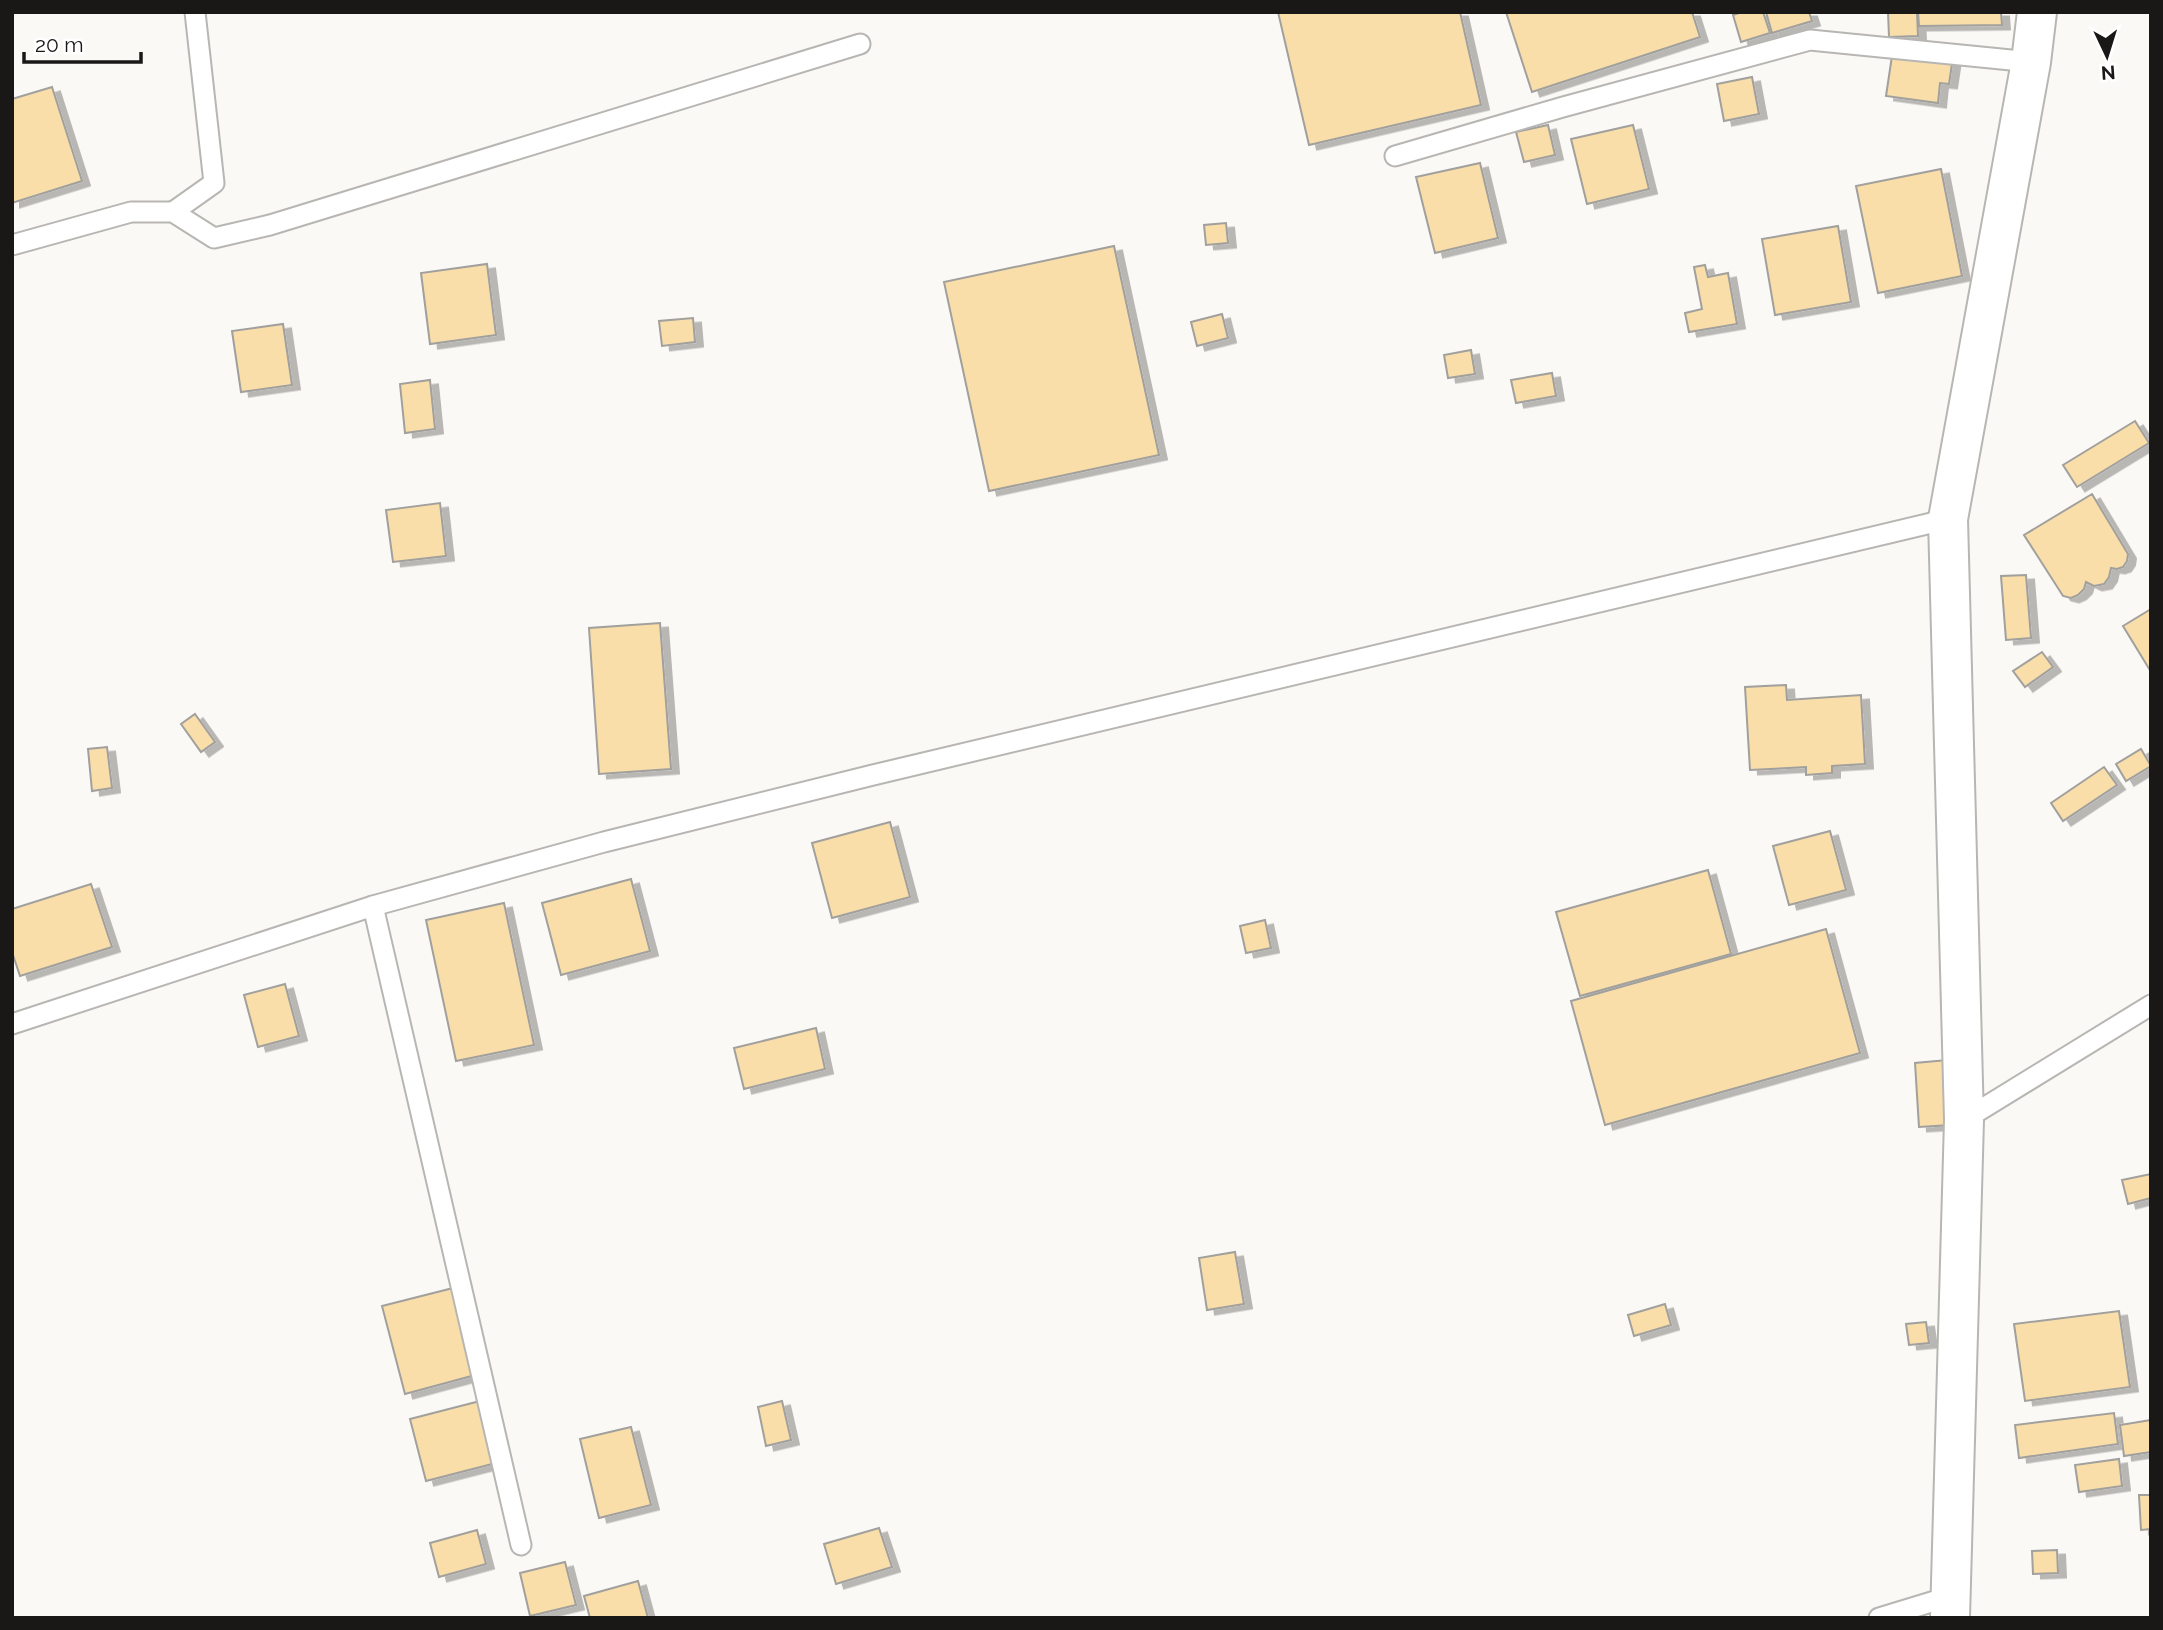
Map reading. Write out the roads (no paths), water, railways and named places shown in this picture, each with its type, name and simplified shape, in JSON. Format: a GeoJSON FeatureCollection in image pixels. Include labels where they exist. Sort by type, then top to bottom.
{"type":"FeatureCollection","features":[{"type":"Feature","properties":{"kind":"street"},"geometry":{"type":"LineString","coordinates":[[1951,1607],[1964,1120],[1948,519],[2031,62],[2037,12]]}},
{"type":"Feature","properties":{"kind":"lane"},"geometry":{"type":"LineString","coordinates":[[173,212],[214,183],[195,12]]}},
{"type":"Feature","properties":{"kind":"lane"},"geometry":{"type":"LineString","coordinates":[[1395,156],[1810,40],[2031,62]]}},
{"type":"Feature","properties":{"kind":"lane"},"geometry":{"type":"LineString","coordinates":[[12,245],[131,212],[173,212],[214,238],[270,225],[860,44]]}},
{"type":"Feature","properties":{"kind":"lane"},"geometry":{"type":"LineString","coordinates":[[12,1024],[373,906],[604,842],[873,775],[1948,519]]}},
{"type":"Feature","properties":{"kind":"lane"},"geometry":{"type":"LineString","coordinates":[[373,906],[521,1545]]}},
{"type":"Feature","properties":{"kind":"lane"},"geometry":{"type":"LineString","coordinates":[[1964,1120],[2151,1005]]}},
{"type":"Feature","properties":{"kind":"lane"},"geometry":{"type":"LineString","coordinates":[[1879,1618],[1951,1607]]}}]}
